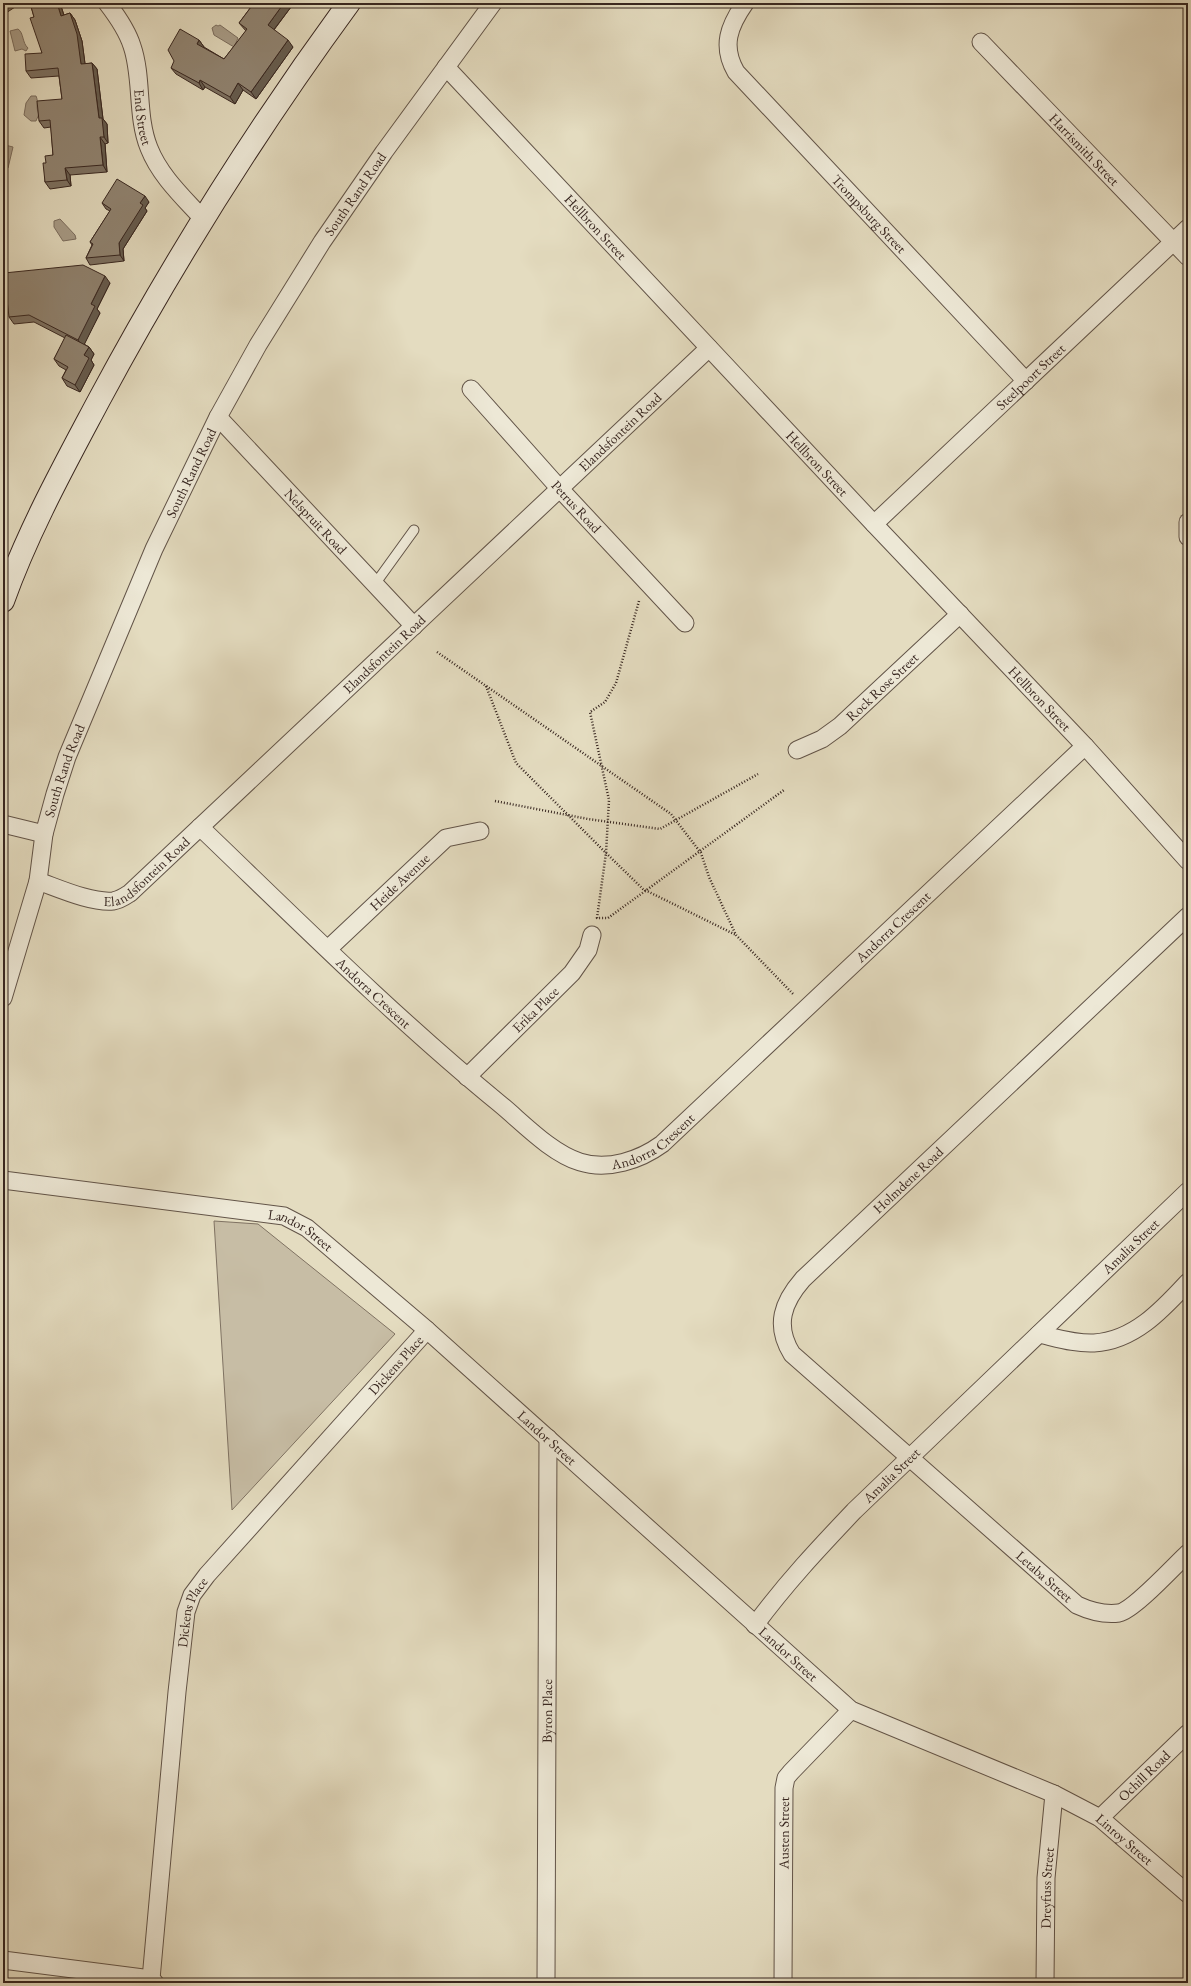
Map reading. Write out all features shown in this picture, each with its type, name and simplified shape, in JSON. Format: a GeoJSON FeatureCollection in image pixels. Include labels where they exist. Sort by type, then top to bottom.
{"type":"FeatureCollection","features":[{"type":"Feature","properties":{"kind":"main road"},"geometry":{"type":"LineString","coordinates":[[3,601],[41,512],[138,328],[202,218],[275,107],[349,3]]}},
{"type":"Feature","properties":{"kind":"street","name":"End Street"},"geometry":{"type":"LineString","coordinates":[[108,3],[132,46],[141,115],[148,146],[154,160],[164,175],[202,218]]}},
{"type":"Feature","properties":{"kind":"street","name":"South Rand Road"},"geometry":{"type":"LineString","coordinates":[[3,998],[38,881],[44,834],[65,764],[96,685],[154,549],[218,417],[258,345],[322,242],[384,152],[493,3]]}},
{"type":"Feature","properties":{"kind":"street","name":"Trompsburg Street"},"geometry":{"type":"LineString","coordinates":[[745,3],[734,19],[727,40],[729,55],[736,72],[1026,381]]}},
{"type":"Feature","properties":{"kind":"street","name":"Harrismith Street"},"geometry":{"type":"LineString","coordinates":[[981,42],[1188,258]]}},
{"type":"Feature","properties":{"kind":"street","name":"Hellbron Street"},"geometry":{"type":"LineString","coordinates":[[446,67],[874,524],[1085,746],[1188,861]]}},
{"type":"Feature","properties":{"kind":"street","name":"Steelpoort Street"},"geometry":{"type":"LineString","coordinates":[[874,524],[1188,228]]}},
{"type":"Feature","properties":{"kind":"street","name":"Elandsfontein Road"},"geometry":{"type":"LineString","coordinates":[[38,881],[102,901],[114,901],[122,898],[200,827],[709,348]]}},
{"type":"Feature","properties":{"kind":"street","name":"Petrus Road"},"geometry":{"type":"LineString","coordinates":[[471,389],[560,489],[685,623]]}},
{"type":"Feature","properties":{"kind":"street","name":"Nelspruit Road"},"geometry":{"type":"LineString","coordinates":[[218,417],[414,626]]}},
{"type":"Feature","properties":{"kind":"street"},"geometry":{"type":"LineString","coordinates":[[1188,522],[1188,537]]}},
{"type":"Feature","properties":{"kind":"street","name":"Rock Rose Street"},"geometry":{"type":"LineString","coordinates":[[797,750],[822,739],[840,726],[960,614]]}},
{"type":"Feature","properties":{"kind":"street","name":"Andorra Crescent"},"geometry":{"type":"LineString","coordinates":[[200,827],[328,950],[466,1077],[558,1152],[580,1163],[602,1165],[624,1162],[649,1153],[662,1144],[1085,746]]}},
{"type":"Feature","properties":{"kind":"street"},"geometry":{"type":"LineString","coordinates":[[3,824],[44,834]]}},
{"type":"Feature","properties":{"kind":"street","name":"Heide Avenue"},"geometry":{"type":"LineString","coordinates":[[328,950],[446,838],[480,831]]}},
{"type":"Feature","properties":{"kind":"street","name":"Holmdene Road"},"geometry":{"type":"LineString","coordinates":[[911,1457],[792,1354],[786,1343],[782,1325],[782,1316],[789,1297],[803,1279],[1188,916]]}},
{"type":"Feature","properties":{"kind":"street","name":"Erika Place"},"geometry":{"type":"LineString","coordinates":[[466,1077],[572,973],[588,950],[592,935]]}},
{"type":"Feature","properties":{"kind":"street","name":"Landor Street"},"geometry":{"type":"LineString","coordinates":[[3,1180],[290,1217],[307,1228],[427,1330],[755,1626],[851,1710],[1054,1794]]}},
{"type":"Feature","properties":{"kind":"street","name":"Amalia Street"},"geometry":{"type":"LineString","coordinates":[[755,1626],[801,1566],[854,1511],[1188,1191]]}},
{"type":"Feature","properties":{"kind":"street"},"geometry":{"type":"LineString","coordinates":[[1039,1334],[1094,1343],[1120,1338],[1146,1322],[1188,1282]]}},
{"type":"Feature","properties":{"kind":"street","name":"Dickens Place"},"geometry":{"type":"LineString","coordinates":[[153,1981],[177,1692],[186,1612],[192,1595],[207,1575],[427,1330]]}},
{"type":"Feature","properties":{"kind":"street","name":"Byron Place"},"geometry":{"type":"LineString","coordinates":[[546,1983],[548,1438]]}},
{"type":"Feature","properties":{"kind":"street","name":"Letaba Street"},"geometry":{"type":"LineString","coordinates":[[911,1457],[1077,1605],[1087,1610],[1100,1613],[1123,1611],[1188,1553]]}},
{"type":"Feature","properties":{"kind":"street","name":"Austen Street"},"geometry":{"type":"LineString","coordinates":[[782,1983],[784,1788],[786,1778],[851,1710]]}},
{"type":"Feature","properties":{"kind":"street","name":"Ochill Road"},"geometry":{"type":"LineString","coordinates":[[1100,1818],[1188,1733]]}},
{"type":"Feature","properties":{"kind":"street","name":"Linroy Street"},"geometry":{"type":"LineString","coordinates":[[1054,1794],[1100,1818],[1188,1894]]}},
{"type":"Feature","properties":{"kind":"street","name":"Dreyfuss Street"},"geometry":{"type":"LineString","coordinates":[[1045,1983],[1046,1878],[1054,1794]]}},
{"type":"Feature","properties":{"kind":"street"},"geometry":{"type":"LineString","coordinates":[[3,1960],[153,1981]]}},
{"type":"Feature","properties":{"kind":"lane"},"geometry":{"type":"LineString","coordinates":[[375,584],[414,530]]}},
{"type":"Feature","properties":{"kind":"path"},"geometry":{"type":"LineString","coordinates":[[639,601],[616,683],[605,702],[590,712],[609,800],[606,822],[606,853],[597,918],[608,918],[784,790]]}},
{"type":"Feature","properties":{"kind":"path"},"geometry":{"type":"LineString","coordinates":[[437,652],[670,814],[700,851],[709,877],[736,935],[794,995]]}},
{"type":"Feature","properties":{"kind":"path"},"geometry":{"type":"LineString","coordinates":[[486,685],[516,763],[606,853],[646,890],[736,935]]}},
{"type":"Feature","properties":{"kind":"path"},"geometry":{"type":"LineString","coordinates":[[495,801],[606,822],[660,829],[758,774]]}},
{"type":"Feature","properties":{"kind":"shaded area"},"geometry":{"type":"Polygon","coordinates":[[[216,25],[220,25],[238,38],[234,47],[214,35],[212,28],[216,25]]]}},
{"type":"Feature","properties":{"kind":"shaded area"},"geometry":{"type":"Polygon","coordinates":[[[18,29],[28,48],[26,51],[22,49],[15,51],[10,31],[18,29]]]}},
{"type":"Feature","properties":{"kind":"shaded area"},"geometry":{"type":"Polygon","coordinates":[[[31,96],[36,96],[37,98],[37,109],[39,114],[36,121],[31,121],[24,115],[26,103],[31,96]]]}},
{"type":"Feature","properties":{"kind":"shaded area"},"geometry":{"type":"Polygon","coordinates":[[[5,145],[13,147],[8,168],[3,166],[3,147],[5,145]]]}},
{"type":"Feature","properties":{"kind":"shaded area"},"geometry":{"type":"Polygon","coordinates":[[[60,219],[75,235],[76,239],[63,241],[54,227],[54,221],[60,219]]]}},
{"type":"Feature","properties":{"kind":"shaded area"},"geometry":{"type":"Polygon","coordinates":[[[214,1221],[258,1224],[395,1334],[232,1510],[214,1221]]]}},
{"type":"Feature","properties":{"kind":"building"},"geometry":{"type":"Polygon","coordinates":[[[30,3],[57,3],[61,16],[70,13],[77,34],[81,64],[92,63],[99,118],[102,118],[104,137],[100,137],[103,165],[65,168],[67,180],[45,182],[43,163],[46,163],[45,156],[53,155],[50,120],[39,121],[37,101],[62,99],[58,68],[26,71],[25,54],[42,53],[30,18],[34,17],[30,3]]]}},
{"type":"Feature","properties":{"kind":"building"},"geometry":{"type":"Polygon","coordinates":[[[254,3],[284,3],[268,25],[288,40],[251,92],[238,83],[230,97],[200,80],[199,83],[171,68],[174,61],[168,50],[180,29],[199,40],[197,44],[224,59],[247,29],[239,23],[254,3]]]}},
{"type":"Feature","properties":{"kind":"building"},"geometry":{"type":"Polygon","coordinates":[[[117,179],[145,196],[140,203],[143,205],[119,243],[120,255],[86,258],[93,244],[90,242],[111,209],[102,203],[117,179]]]}},
{"type":"Feature","properties":{"kind":"building"},"geometry":{"type":"Polygon","coordinates":[[[83,265],[105,276],[91,304],[95,306],[78,340],[29,315],[9,317],[4,273],[83,265]]]}},
{"type":"Feature","properties":{"kind":"building"},"geometry":{"type":"Polygon","coordinates":[[[66,335],[89,347],[84,355],[89,358],[75,385],[62,378],[68,367],[54,359],[66,335]]]}}]}
